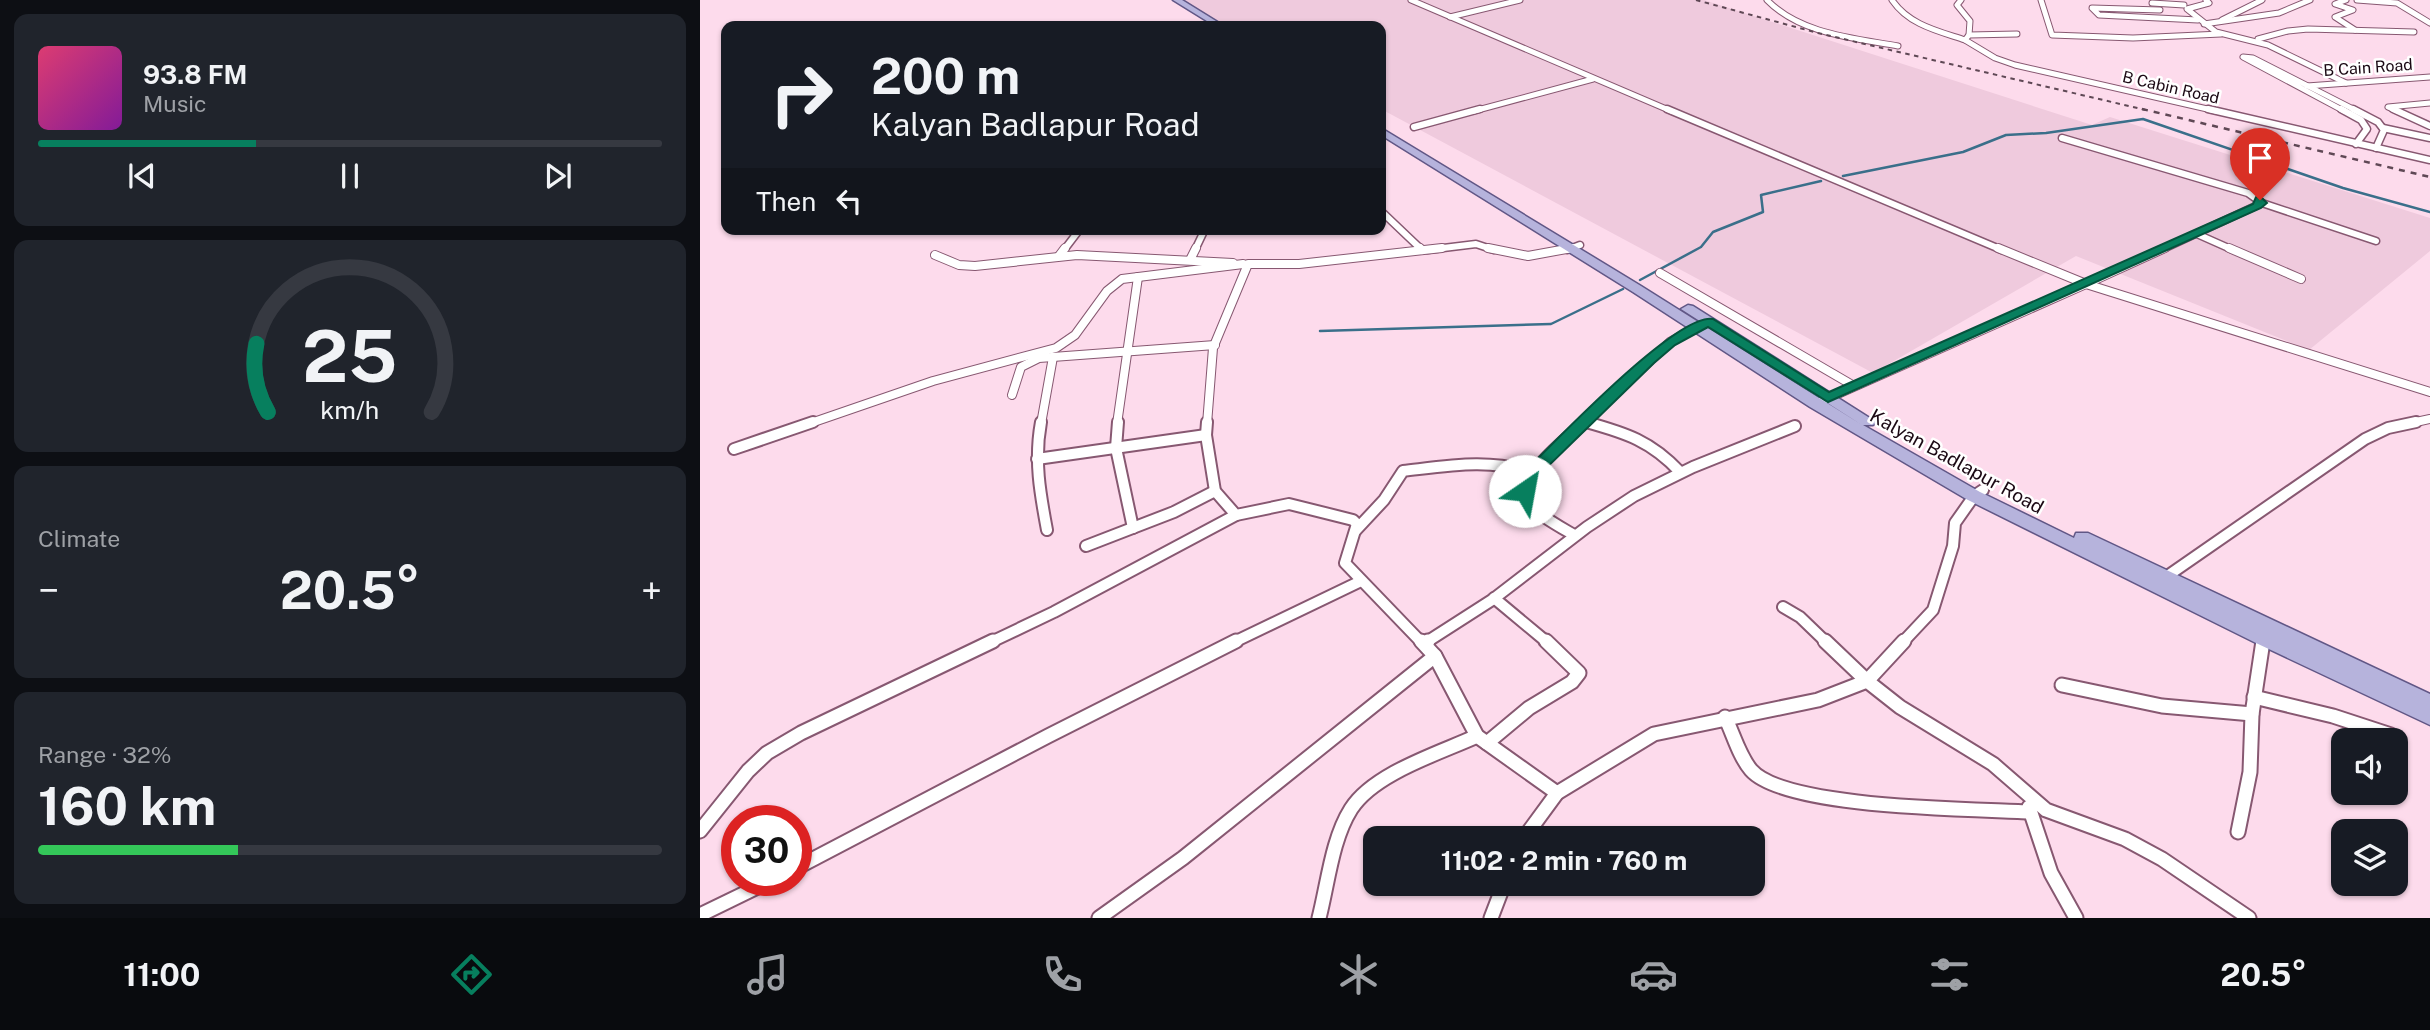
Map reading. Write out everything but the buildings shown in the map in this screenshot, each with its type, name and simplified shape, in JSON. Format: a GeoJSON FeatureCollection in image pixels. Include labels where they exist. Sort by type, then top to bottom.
{"type":"FeatureCollection","features":[{"type":"Feature","properties":{"kind":"main road"},"geometry":{"type":"LineString","coordinates":[[1171,0],[1202,21]]}},
{"type":"Feature","properties":{"kind":"main road"},"geometry":{"type":"LineString","coordinates":[[1177,0],[1212,21]]}},
{"type":"Feature","properties":{"kind":"main road","name":"Kalyan Badlapur Road"},"geometry":{"type":"LineString","coordinates":[[1386,126],[1821,401],[1979,493],[2376,685],[2430,717]]}},
{"type":"Feature","properties":{"kind":"main road","name":"Kalyan Badlapur Road"},"geometry":{"type":"LineString","coordinates":[[1386,134],[1465,178]]}},
{"type":"Feature","properties":{"kind":"main road","name":"Kalyan Badlapur Road"},"geometry":{"type":"LineString","coordinates":[[2161,580],[2263,638],[2376,685],[2430,703]]}},
{"type":"Feature","properties":{"kind":"street"},"geometry":{"type":"LineString","coordinates":[[1411,0],[2086,284],[2430,392]]}},
{"type":"Feature","properties":{"kind":"street"},"geometry":{"type":"LineString","coordinates":[[1450,17],[1520,0]]}},
{"type":"Feature","properties":{"kind":"street"},"geometry":{"type":"LineString","coordinates":[[1767,0],[1772,8],[1803,24],[1898,46]]}},
{"type":"Feature","properties":{"kind":"street"},"geometry":{"type":"LineString","coordinates":[[1892,0],[1897,10],[1933,30],[1967,37],[2017,34]]}},
{"type":"Feature","properties":{"kind":"street"},"geometry":{"type":"LineString","coordinates":[[1961,0],[1957,5],[1970,22],[1967,37]]}},
{"type":"Feature","properties":{"kind":"street"},"geometry":{"type":"LineString","coordinates":[[2041,0],[2052,35],[2133,38],[2218,33],[2268,45],[2346,83]]}},
{"type":"Feature","properties":{"kind":"street"},"geometry":{"type":"LineString","coordinates":[[2177,0],[2198,20],[2218,33]]}},
{"type":"Feature","properties":{"kind":"street"},"geometry":{"type":"LineString","coordinates":[[2145,3],[2209,3],[2206,0]]}},
{"type":"Feature","properties":{"kind":"street"},"geometry":{"type":"LineString","coordinates":[[2216,23],[2262,0]]}},
{"type":"Feature","properties":{"kind":"street"},"geometry":{"type":"LineString","coordinates":[[2204,24],[2279,12],[2309,0]]}},
{"type":"Feature","properties":{"kind":"street"},"geometry":{"type":"LineString","coordinates":[[2346,0],[2334,4],[2353,10],[2335,17],[2355,30]]}},
{"type":"Feature","properties":{"kind":"street"},"geometry":{"type":"LineString","coordinates":[[2357,0],[2393,1],[2430,23]]}},
{"type":"Feature","properties":{"kind":"street"},"geometry":{"type":"LineString","coordinates":[[2165,4],[2157,6],[2167,17]]}},
{"type":"Feature","properties":{"kind":"street"},"geometry":{"type":"LineString","coordinates":[[2160,10],[2092,8],[2099,15],[2198,20]]}},
{"type":"Feature","properties":{"kind":"street"},"geometry":{"type":"LineString","coordinates":[[2243,39],[2274,38],[2282,32],[2294,30],[2414,32]]}},
{"type":"Feature","properties":{"kind":"street","name":"B Cabin Road"},"geometry":{"type":"LineString","coordinates":[[1967,37],[1995,58],[2015,65],[2430,160]]}},
{"type":"Feature","properties":{"kind":"street","name":"B Cain Road"},"geometry":{"type":"LineString","coordinates":[[2356,144],[2367,129],[2361,120],[2243,57],[2253,58],[2375,119],[2383,128]]}},
{"type":"Feature","properties":{"kind":"street","name":"B Cain Road"},"geometry":{"type":"LineString","coordinates":[[2296,87],[2430,77]]}},
{"type":"Feature","properties":{"kind":"street"},"geometry":{"type":"LineString","coordinates":[[1414,127],[1594,79]]}},
{"type":"Feature","properties":{"kind":"street"},"geometry":{"type":"LineString","coordinates":[[2430,103],[2388,107],[2430,126]]}},
{"type":"Feature","properties":{"kind":"street"},"geometry":{"type":"LineString","coordinates":[[2376,148],[2383,128],[2430,138]]}},
{"type":"Feature","properties":{"kind":"street"},"geometry":{"type":"LineString","coordinates":[[2062,138],[2248,193],[2262,203],[2376,242]]}},
{"type":"Feature","properties":{"kind":"street"},"geometry":{"type":"LineString","coordinates":[[1821,401],[2262,203]]}},
{"type":"Feature","properties":{"kind":"street"},"geometry":{"type":"LineString","coordinates":[[1386,216],[1422,250]]}},
{"type":"Feature","properties":{"kind":"street"},"geometry":{"type":"LineString","coordinates":[[2197,234],[2301,279]]}},
{"type":"Feature","properties":{"kind":"street"},"geometry":{"type":"LineString","coordinates":[[1059,256],[1075,235]]}},
{"type":"Feature","properties":{"kind":"street"},"geometry":{"type":"LineString","coordinates":[[1190,260],[1203,235]]}},
{"type":"Feature","properties":{"kind":"street"},"geometry":{"type":"LineString","coordinates":[[935,254],[959,265],[975,266],[1059,256],[1108,255],[1245,264],[1298,264],[1476,244],[1504,253],[1541,258],[1575,246]]}},
{"type":"Feature","properties":{"kind":"street"},"geometry":{"type":"LineString","coordinates":[[734,449],[933,381],[1056,348],[1075,335],[1115,283],[1139,277],[1245,264]]}},
{"type":"Feature","properties":{"kind":"street"},"geometry":{"type":"LineString","coordinates":[[1236,514],[1214,491],[1206,435],[1215,345],[1245,264]]}},
{"type":"Feature","properties":{"kind":"street"},"geometry":{"type":"LineString","coordinates":[[1660,273],[1854,386]]}},
{"type":"Feature","properties":{"kind":"street"},"geometry":{"type":"LineString","coordinates":[[1133,528],[1116,448],[1119,398],[1139,277]]}},
{"type":"Feature","properties":{"kind":"street"},"geometry":{"type":"LineString","coordinates":[[1574,535],[1534,509],[1526,499],[1526,483],[1533,473],[1649,360],[1670,342],[1702,324]]}},
{"type":"Feature","properties":{"kind":"street"},"geometry":{"type":"LineString","coordinates":[[1012,395],[1018,373],[1026,362],[1053,356],[1215,345]]}},
{"type":"Feature","properties":{"kind":"street"},"geometry":{"type":"LineString","coordinates":[[1047,530],[1037,459],[1053,356]]}},
{"type":"Feature","properties":{"kind":"street"},"geometry":{"type":"LineString","coordinates":[[2161,580],[2365,439],[2388,428],[2430,419]]}},
{"type":"Feature","properties":{"kind":"street"},"geometry":{"type":"LineString","coordinates":[[1586,422],[1644,440],[1661,450],[1680,472]]}},
{"type":"Feature","properties":{"kind":"street"},"geometry":{"type":"LineString","coordinates":[[1425,643],[1494,598],[1574,535],[1633,497],[1680,472],[1795,426]]}},
{"type":"Feature","properties":{"kind":"street"},"geometry":{"type":"LineString","coordinates":[[1037,459],[1206,435]]}},
{"type":"Feature","properties":{"kind":"street"},"geometry":{"type":"LineString","coordinates":[[1533,473],[1521,468],[1491,464],[1403,471],[1384,500],[1356,530],[1344,552],[1345,563],[1435,656],[1482,739],[1557,793]]}},
{"type":"Feature","properties":{"kind":"street"},"geometry":{"type":"LineString","coordinates":[[1086,546],[1214,491]]}},
{"type":"Feature","properties":{"kind":"street"},"geometry":{"type":"LineString","coordinates":[[1533,826],[1557,793],[1654,734],[1725,717],[1818,700],[1867,681],[1933,610],[1953,546],[1955,523],[1979,493]]}},
{"type":"Feature","properties":{"kind":"street"},"geometry":{"type":"LineString","coordinates":[[700,831],[731,789],[767,753],[801,733],[1054,612],[1236,514],[1289,504],[1353,520],[1357,524],[1356,530]]}},
{"type":"Feature","properties":{"kind":"street"},"geometry":{"type":"LineString","coordinates":[[812,860],[868,834],[954,785],[1167,673],[1361,581]]}},
{"type":"Feature","properties":{"kind":"street"},"geometry":{"type":"LineString","coordinates":[[1319,918],[1351,809],[1359,798],[1402,771],[1482,739],[1572,682],[1579,673],[1564,656],[1494,598]]}},
{"type":"Feature","properties":{"kind":"street"},"geometry":{"type":"LineString","coordinates":[[1783,607],[1800,617],[1867,681],[1900,707],[1993,764],[2057,816],[2125,839],[2162,859],[2249,918]]}},
{"type":"Feature","properties":{"kind":"street"},"geometry":{"type":"LineString","coordinates":[[2238,832],[2250,772],[2252,714],[2263,638]]}},
{"type":"Feature","properties":{"kind":"street"},"geometry":{"type":"LineString","coordinates":[[1099,918],[1183,858],[1435,656]]}},
{"type":"Feature","properties":{"kind":"street"},"geometry":{"type":"LineString","coordinates":[[2062,685],[2162,706],[2252,714]]}},
{"type":"Feature","properties":{"kind":"street"},"geometry":{"type":"LineString","coordinates":[[2254,697],[2333,716],[2370,728]]}},
{"type":"Feature","properties":{"kind":"street"},"geometry":{"type":"LineString","coordinates":[[1725,717],[1751,769],[1768,780],[1800,792],[1857,804],[2030,812]]}},
{"type":"Feature","properties":{"kind":"street"},"geometry":{"type":"LineString","coordinates":[[2027,792],[2030,812],[2051,873],[2076,918]]}},
{"type":"Feature","properties":{"kind":"street"},"geometry":{"type":"LineString","coordinates":[[700,915],[739,896]]}},
{"type":"Feature","properties":{"kind":"street"},"geometry":{"type":"LineString","coordinates":[[1491,918],[1499,896]]}},
{"type":"Feature","properties":{"kind":"shaded area"},"geometry":{"type":"Polygon","coordinates":[[[1177,0],[1704,0],[2092,125],[2110,117],[2430,218],[2430,251],[2309,350],[2076,256],[1873,373],[1386,112],[1386,21],[1217,21],[1177,0]]]}},
{"type":"Feature","properties":{"kind":"waterway"},"geometry":{"type":"LineString","coordinates":[[1843,176],[1963,152],[2006,135],[2046,133],[2143,119],[2343,188],[2430,212]]}},
{"type":"Feature","properties":{"kind":"waterway"},"geometry":{"type":"LineString","coordinates":[[1640,280],[1701,247],[1713,232],[1763,212],[1761,195],[1821,181]]}},
{"type":"Feature","properties":{"kind":"waterway"},"geometry":{"type":"LineString","coordinates":[[1320,331],[1551,324],[1623,289]]}},
{"type":"Feature","properties":{"kind":"railway"},"geometry":{"type":"LineString","coordinates":[[1696,0],[1818,33],[2150,111]]}},
{"type":"Feature","properties":{"kind":"railway"},"geometry":{"type":"LineString","coordinates":[[2142,109],[2430,177]]}},
{"type":"Feature","properties":{"kind":"route"},"geometry":{"type":"LineString","coordinates":[[1525,491],[1526,483],[1535,470],[1649,360],[1670,342],[1708,321],[1828,398],[2197,234],[2257,206],[2262,203],[2260,200]]}}]}
